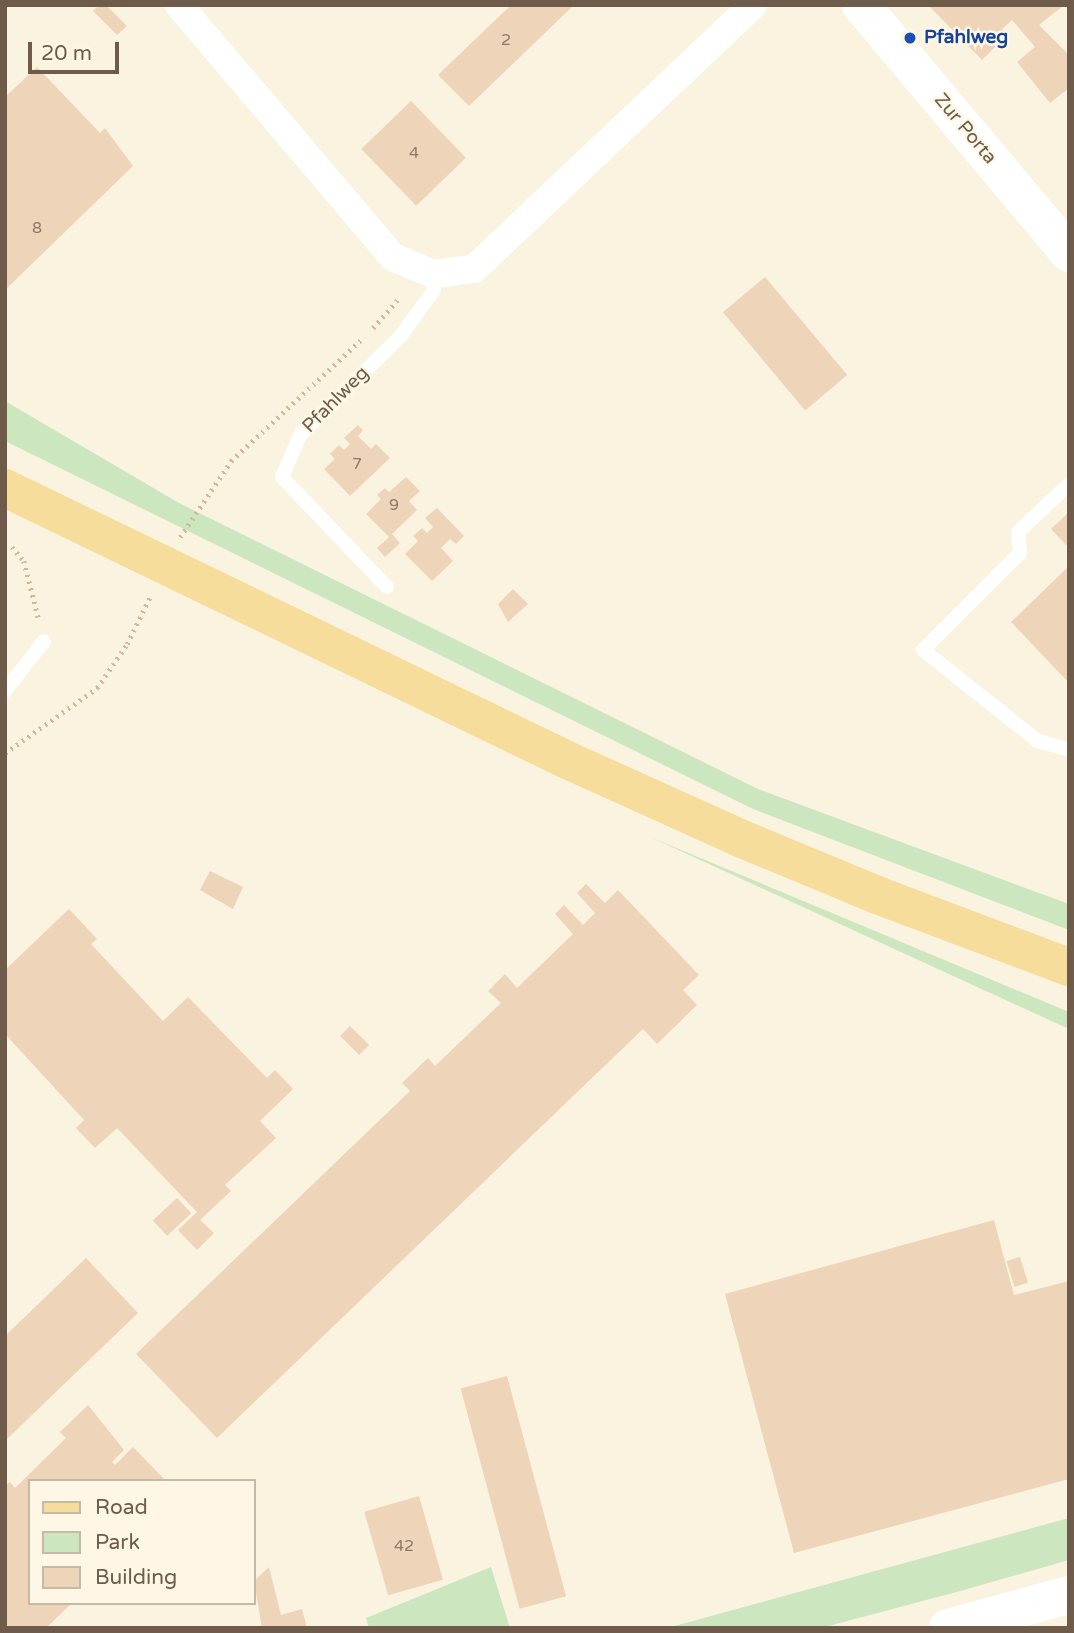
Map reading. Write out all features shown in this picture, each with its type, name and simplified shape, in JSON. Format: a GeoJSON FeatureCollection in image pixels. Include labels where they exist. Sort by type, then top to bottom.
{"type":"FeatureCollection","features":[{"type":"Feature","properties":{"kind":"main road","name":"Zur Porta"},"geometry":{"type":"LineString","coordinates":[[861,5],[1069,253]]}},
{"type":"Feature","properties":{"kind":"main road"},"geometry":{"type":"LineString","coordinates":[[5,488],[565,759],[742,839],[1069,967]]}},
{"type":"Feature","properties":{"kind":"main road"},"geometry":{"type":"LineString","coordinates":[[948,1628],[1069,1595]]}},
{"type":"Feature","properties":{"kind":"street"},"geometry":{"type":"LineString","coordinates":[[178,5],[394,257],[433,274],[474,268],[753,5]]}},
{"type":"Feature","properties":{"kind":"lane","name":"Pfahlweg"},"geometry":{"type":"LineString","coordinates":[[387,587],[282,477],[300,435],[400,337],[434,290],[433,274]]}},
{"type":"Feature","properties":{"kind":"lane"},"geometry":{"type":"LineString","coordinates":[[1069,484],[1018,532],[1020,553],[923,650],[1038,741],[1069,750]]}},
{"type":"Feature","properties":{"kind":"lane"},"geometry":{"type":"LineString","coordinates":[[5,691],[44,641]]}},
{"type":"Feature","properties":{"kind":"path"},"geometry":{"type":"LineString","coordinates":[[174,548],[207,490],[231,461],[352,348]]}},
{"type":"Feature","properties":{"kind":"path"},"geometry":{"type":"LineString","coordinates":[[5,547],[12,547],[24,561],[44,641]]}},
{"type":"Feature","properties":{"kind":"path"},"geometry":{"type":"LineString","coordinates":[[5,752],[97,688],[127,643],[156,584]]}},
{"type":"Feature","properties":{"kind":"green space"},"geometry":{"type":"Polygon","coordinates":[[[5,401],[179,503],[758,789],[1069,904],[1069,930],[753,809],[5,441],[5,401]]]}},
{"type":"Feature","properties":{"kind":"green space"},"geometry":{"type":"Polygon","coordinates":[[[650,837],[1069,1012],[1069,1029],[650,837]]]}},
{"type":"Feature","properties":{"kind":"green space"},"geometry":{"type":"Polygon","coordinates":[[[1069,1518],[1069,1560],[964,1590],[821,1628],[667,1628],[1069,1518]]]}},
{"type":"Feature","properties":{"kind":"green space"},"geometry":{"type":"Polygon","coordinates":[[[491,1567],[510,1628],[369,1628],[366,1618],[491,1567]]]}},
{"type":"Feature","properties":{"kind":"building"},"geometry":{"type":"Polygon","coordinates":[[[99,5],[106,5],[127,26],[117,35],[93,11],[99,5]]]}},
{"type":"Feature","properties":{"kind":"building"},"geometry":{"type":"Polygon","coordinates":[[[511,5],[574,5],[469,106],[438,75],[511,5]]]}},
{"type":"Feature","properties":{"kind":"building"},"geometry":{"type":"Polygon","coordinates":[[[928,5],[1064,5],[1039,25],[1069,55],[1069,88],[1050,103],[1017,62],[1035,47],[1012,20],[1002,29],[1007,35],[982,60],[928,5]]]}},
{"type":"Feature","properties":{"kind":"building"},"geometry":{"type":"Polygon","coordinates":[[[37,67],[100,133],[105,128],[133,166],[5,290],[5,97],[37,67]]]}},
{"type":"Feature","properties":{"kind":"building"},"geometry":{"type":"Polygon","coordinates":[[[411,101],[466,158],[416,206],[361,149],[411,101]]]}},
{"type":"Feature","properties":{"kind":"building"},"geometry":{"type":"Polygon","coordinates":[[[765,277],[847,375],[805,410],[723,312],[765,277]]]}},
{"type":"Feature","properties":{"kind":"building"},"geometry":{"type":"Polygon","coordinates":[[[358,425],[363,430],[358,436],[371,449],[376,444],[390,458],[350,496],[324,469],[335,459],[330,454],[339,445],[344,450],[350,444],[344,438],[358,425]]]}},
{"type":"Feature","properties":{"kind":"building"},"geometry":{"type":"Polygon","coordinates":[[[406,477],[420,491],[409,501],[417,510],[392,534],[400,543],[385,557],[377,548],[389,537],[366,514],[381,499],[377,495],[385,488],[389,492],[406,477]]]}},
{"type":"Feature","properties":{"kind":"building"},"geometry":{"type":"Polygon","coordinates":[[[437,508],[464,536],[456,544],[450,539],[441,548],[453,561],[432,581],[405,554],[418,541],[413,536],[422,528],[427,533],[433,527],[425,518],[437,508]]]}},
{"type":"Feature","properties":{"kind":"building"},"geometry":{"type":"Polygon","coordinates":[[[1069,512],[1069,548],[1051,529],[1069,512]]]}},
{"type":"Feature","properties":{"kind":"building"},"geometry":{"type":"Polygon","coordinates":[[[1069,566],[1069,683],[1011,622],[1069,566]]]}},
{"type":"Feature","properties":{"kind":"building"},"geometry":{"type":"Polygon","coordinates":[[[513,589],[528,604],[508,622],[498,604],[513,589]]]}},
{"type":"Feature","properties":{"kind":"building"},"geometry":{"type":"Polygon","coordinates":[[[210,871],[243,887],[233,909],[200,890],[210,871]]]}},
{"type":"Feature","properties":{"kind":"building"},"geometry":{"type":"Polygon","coordinates":[[[586,884],[605,903],[618,890],[699,975],[683,990],[697,1005],[657,1044],[643,1029],[217,1438],[136,1354],[410,1091],[402,1083],[428,1058],[435,1066],[501,1003],[488,991],[505,974],[517,988],[573,934],[555,914],[564,905],[583,925],[595,913],[577,893],[586,884]]]}},
{"type":"Feature","properties":{"kind":"building"},"geometry":{"type":"Polygon","coordinates":[[[69,909],[97,939],[91,944],[163,1021],[188,997],[267,1078],[275,1070],[293,1089],[260,1121],[276,1138],[225,1185],[231,1191],[200,1220],[214,1233],[197,1250],[178,1230],[197,1212],[117,1128],[95,1148],[76,1128],[84,1120],[5,1034],[5,970],[69,909]]]}},
{"type":"Feature","properties":{"kind":"building"},"geometry":{"type":"Polygon","coordinates":[[[350,1026],[369,1045],[359,1055],[340,1036],[350,1026]]]}},
{"type":"Feature","properties":{"kind":"building"},"geometry":{"type":"Polygon","coordinates":[[[177,1198],[191,1213],[167,1236],[153,1221],[177,1198]]]}},
{"type":"Feature","properties":{"kind":"building"},"geometry":{"type":"Polygon","coordinates":[[[994,1220],[1014,1295],[1069,1281],[1069,1479],[794,1553],[725,1294],[994,1220]]]}},
{"type":"Feature","properties":{"kind":"building"},"geometry":{"type":"Polygon","coordinates":[[[1020,1257],[1028,1283],[1015,1287],[1007,1261],[1020,1257]]]}},
{"type":"Feature","properties":{"kind":"building"},"geometry":{"type":"Polygon","coordinates":[[[86,1258],[138,1313],[5,1441],[5,1336],[86,1258]]]}},
{"type":"Feature","properties":{"kind":"building"},"geometry":{"type":"Polygon","coordinates":[[[507,1376],[566,1596],[520,1609],[461,1388],[507,1376]]]}},
{"type":"Feature","properties":{"kind":"building"},"geometry":{"type":"Polygon","coordinates":[[[88,1405],[124,1450],[112,1462],[115,1465],[133,1447],[164,1479],[28,1479],[28,1605],[70,1605],[46,1628],[5,1628],[5,1486],[10,1482],[15,1488],[66,1438],[60,1432],[88,1405]]]}},
{"type":"Feature","properties":{"kind":"building"},"geometry":{"type":"Polygon","coordinates":[[[419,1496],[443,1580],[388,1595],[364,1512],[419,1496]]]}},
{"type":"Feature","properties":{"kind":"building"},"geometry":{"type":"Polygon","coordinates":[[[269,1567],[281,1615],[302,1609],[307,1628],[262,1628],[256,1579],[269,1567]]]}},
{"type":"Feature","properties":{"kind":"place","name":"Pfahlweg"},"geometry":{"type":"Point","coordinates":[910,38]}}]}
